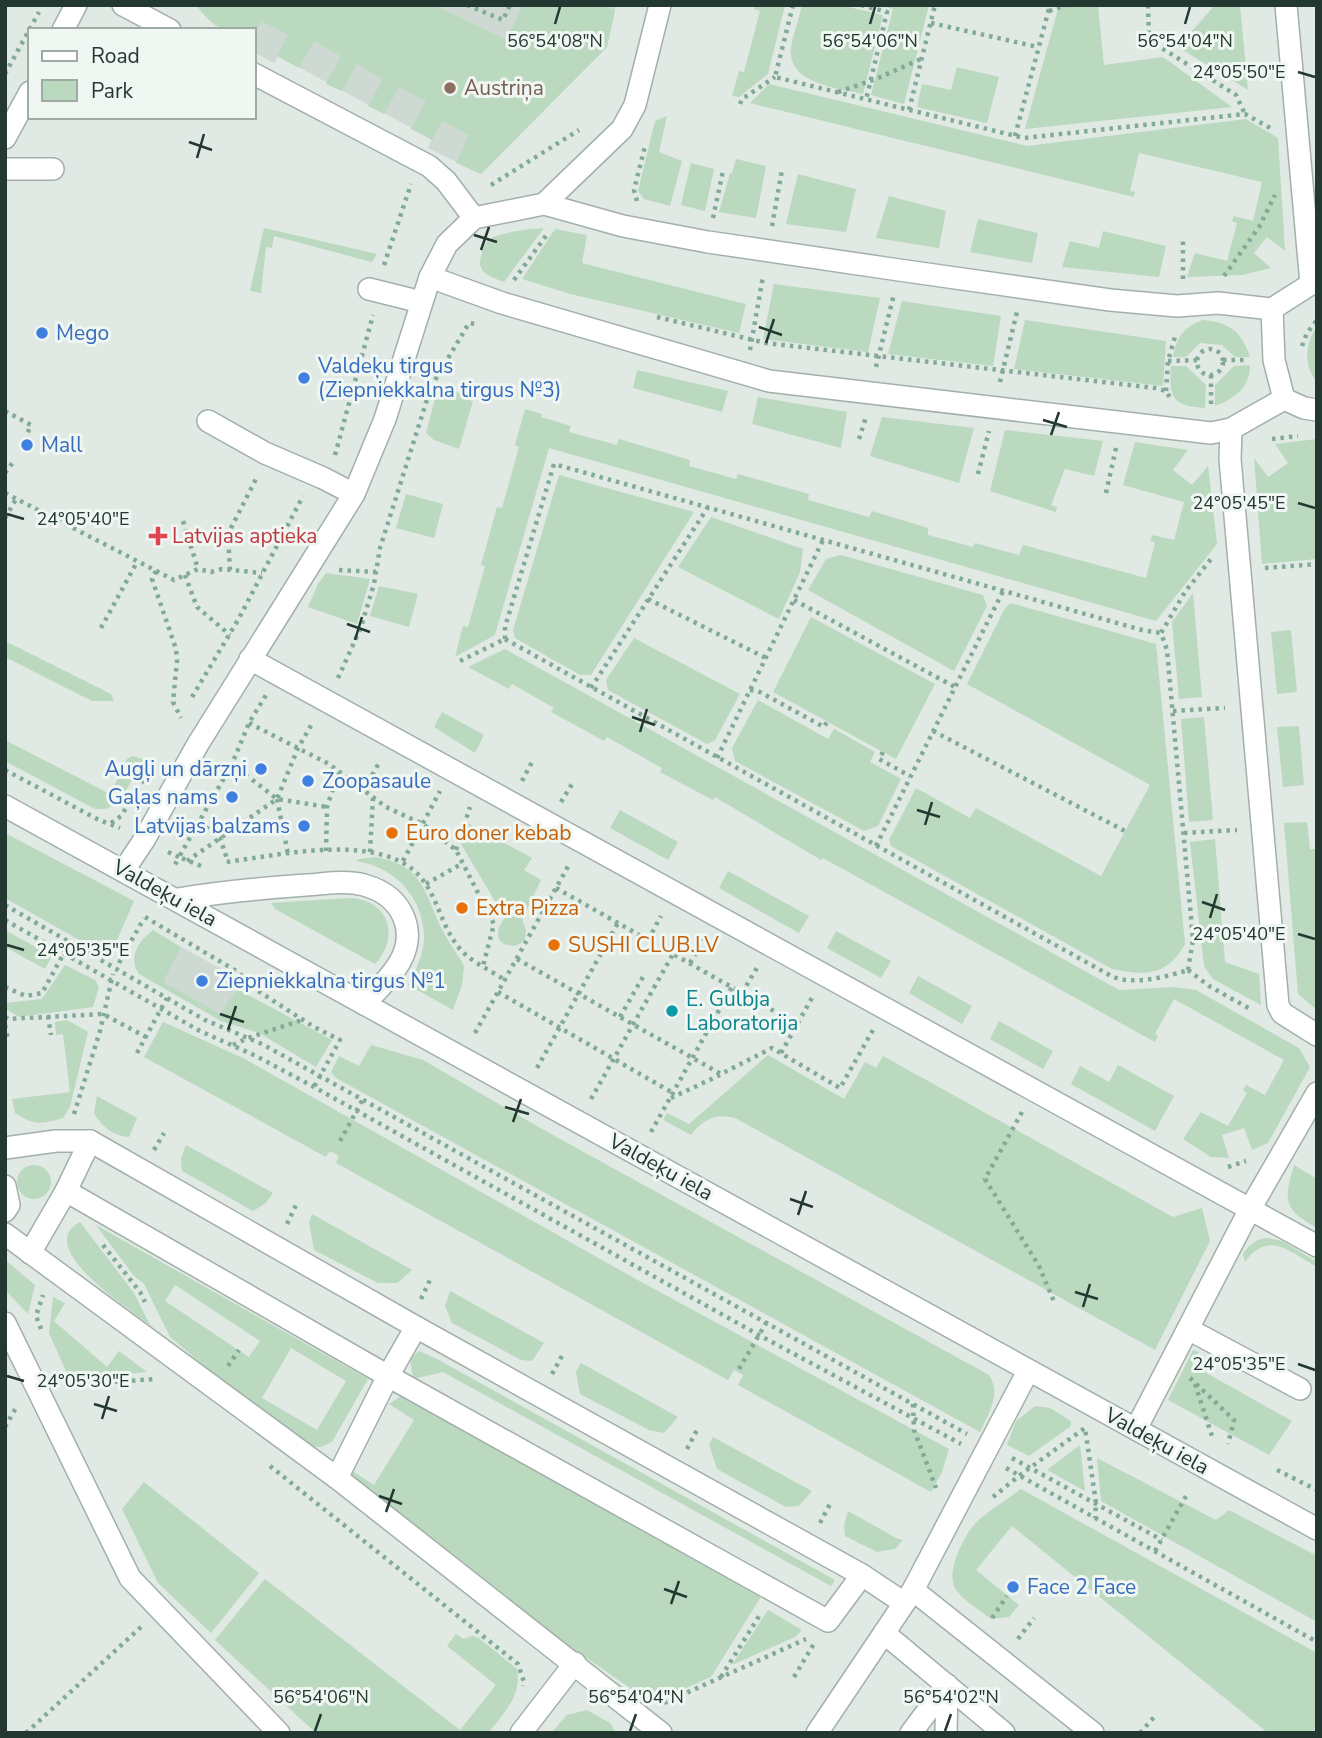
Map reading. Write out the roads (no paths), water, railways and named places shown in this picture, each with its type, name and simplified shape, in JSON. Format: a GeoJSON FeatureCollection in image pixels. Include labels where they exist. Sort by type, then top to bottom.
{"type":"FeatureCollection","features":[{"type":"Feature","properties":{"kind":"street"},"geometry":{"type":"LineString","coordinates":[[64,28],[76,5]]}},
{"type":"Feature","properties":{"kind":"street"},"geometry":{"type":"LineString","coordinates":[[123,5],[166,28]]}},
{"type":"Feature","properties":{"kind":"street"},"geometry":{"type":"LineString","coordinates":[[544,204],[622,129],[635,105],[660,5]]}},
{"type":"Feature","properties":{"kind":"street"},"geometry":{"type":"LineString","coordinates":[[124,870],[198,744],[354,494],[385,419],[430,277],[447,244],[474,218],[544,204],[635,228],[708,242],[1023,288],[1123,302],[1177,306],[1218,303],[1272,309],[1314,284],[1286,5]]}},
{"type":"Feature","properties":{"kind":"street"},"geometry":{"type":"LineString","coordinates":[[256,75],[419,160],[446,181],[474,218]]}},
{"type":"Feature","properties":{"kind":"street"},"geometry":{"type":"LineString","coordinates":[[5,138],[28,96]]}},
{"type":"Feature","properties":{"kind":"street"},"geometry":{"type":"LineString","coordinates":[[5,169],[53,169]]}},
{"type":"Feature","properties":{"kind":"street"},"geometry":{"type":"LineString","coordinates":[[430,277],[502,303],[769,381],[1212,433],[1231,429],[1284,399]]}},
{"type":"Feature","properties":{"kind":"street"},"geometry":{"type":"LineString","coordinates":[[374,290],[421,302]]}},
{"type":"Feature","properties":{"kind":"street"},"geometry":{"type":"LineString","coordinates":[[1272,309],[1274,360],[1284,399]]}},
{"type":"Feature","properties":{"kind":"street"},"geometry":{"type":"LineString","coordinates":[[1284,399],[1304,408],[1317,410]]}},
{"type":"Feature","properties":{"kind":"street"},"geometry":{"type":"LineString","coordinates":[[208,421],[265,453],[354,494]]}},
{"type":"Feature","properties":{"kind":"street"},"geometry":{"type":"LineString","coordinates":[[1231,429],[1230,459],[1279,1009],[1317,1035]]}},
{"type":"Feature","properties":{"kind":"street"},"geometry":{"type":"LineString","coordinates":[[250,659],[1317,1246]]}},
{"type":"Feature","properties":{"kind":"street","name":"Valdeķu iela"},"geometry":{"type":"LineString","coordinates":[[5,806],[1317,1529]]}},
{"type":"Feature","properties":{"kind":"street"},"geometry":{"type":"LineString","coordinates":[[178,900],[222,892],[346,883],[380,891],[401,909],[406,923],[407,939],[404,955],[396,971],[364,1004]]}},
{"type":"Feature","properties":{"kind":"street"},"geometry":{"type":"LineString","coordinates":[[1136,1429],[1250,1209],[1317,1093]]}},
{"type":"Feature","properties":{"kind":"street"},"geometry":{"type":"LineString","coordinates":[[5,1148],[56,1140],[90,1141],[416,1327],[862,1575],[909,1596],[1093,1733]]}},
{"type":"Feature","properties":{"kind":"street"},"geometry":{"type":"LineString","coordinates":[[30,1253],[66,1191],[90,1141]]}},
{"type":"Feature","properties":{"kind":"street"},"geometry":{"type":"LineString","coordinates":[[5,1186],[9,1205],[5,1211]]}},
{"type":"Feature","properties":{"kind":"street"},"geometry":{"type":"LineString","coordinates":[[66,1191],[388,1376],[828,1621],[862,1575]]}},
{"type":"Feature","properties":{"kind":"street"},"geometry":{"type":"LineString","coordinates":[[5,1234],[337,1478],[661,1733]]}},
{"type":"Feature","properties":{"kind":"street"},"geometry":{"type":"LineString","coordinates":[[5,1323],[130,1578],[279,1733]]}},
{"type":"Feature","properties":{"kind":"street"},"geometry":{"type":"LineString","coordinates":[[337,1478],[416,1327]]}},
{"type":"Feature","properties":{"kind":"street"},"geometry":{"type":"LineString","coordinates":[[1188,1329],[1300,1389]]}},
{"type":"Feature","properties":{"kind":"street"},"geometry":{"type":"LineString","coordinates":[[817,1733],[909,1596],[1028,1371]]}},
{"type":"Feature","properties":{"kind":"street"},"geometry":{"type":"LineString","coordinates":[[884,1633],[1004,1733]]}},
{"type":"Feature","properties":{"kind":"street"},"geometry":{"type":"LineString","coordinates":[[521,1733],[575,1663]]}},
{"type":"Feature","properties":{"kind":"street"},"geometry":{"type":"LineString","coordinates":[[911,1733],[947,1685]]}},
{"type":"Feature","properties":{"kind":"street"},"geometry":{"type":"LineString","coordinates":[[946,1733],[947,1685]]}},
{"type":"Feature","properties":{"kind":"place","name":"Austriņa"},"geometry":{"type":"Point","coordinates":[450,88]}},
{"type":"Feature","properties":{"kind":"place","name":"Mego"},"geometry":{"type":"Point","coordinates":[42,333]}},
{"type":"Feature","properties":{"kind":"place","name":"Valdeķu tirgus (Ziepniekkalna tirgus №3)"},"geometry":{"type":"Point","coordinates":[304,378]}},
{"type":"Feature","properties":{"kind":"place","name":"Mall"},"geometry":{"type":"Point","coordinates":[27,445]}},
{"type":"Feature","properties":{"kind":"place","name":"Latvijas aptieka"},"geometry":{"type":"Point","coordinates":[158,536]}},
{"type":"Feature","properties":{"kind":"place","name":"Augļi un dārzņi"},"geometry":{"type":"Point","coordinates":[261,769]}},
{"type":"Feature","properties":{"kind":"place","name":"Zoopasaule"},"geometry":{"type":"Point","coordinates":[308,781]}},
{"type":"Feature","properties":{"kind":"place","name":"Gaļas nams"},"geometry":{"type":"Point","coordinates":[232,797]}},
{"type":"Feature","properties":{"kind":"place","name":"Latvijas balzams"},"geometry":{"type":"Point","coordinates":[304,826]}},
{"type":"Feature","properties":{"kind":"place","name":"Euro doner kebab"},"geometry":{"type":"Point","coordinates":[392,833]}},
{"type":"Feature","properties":{"kind":"place","name":"Extra Pizza"},"geometry":{"type":"Point","coordinates":[462,908]}},
{"type":"Feature","properties":{"kind":"place","name":"SUSHI CLUB.LV"},"geometry":{"type":"Point","coordinates":[554,945]}},
{"type":"Feature","properties":{"kind":"place","name":"Ziepniekkalna tirgus №1"},"geometry":{"type":"Point","coordinates":[202,981]}},
{"type":"Feature","properties":{"kind":"place","name":"E. Gulbja Laboratorija"},"geometry":{"type":"Point","coordinates":[672,1011]}},
{"type":"Feature","properties":{"kind":"place","name":"Face 2 Face"},"geometry":{"type":"Point","coordinates":[1013,1587]}}]}
